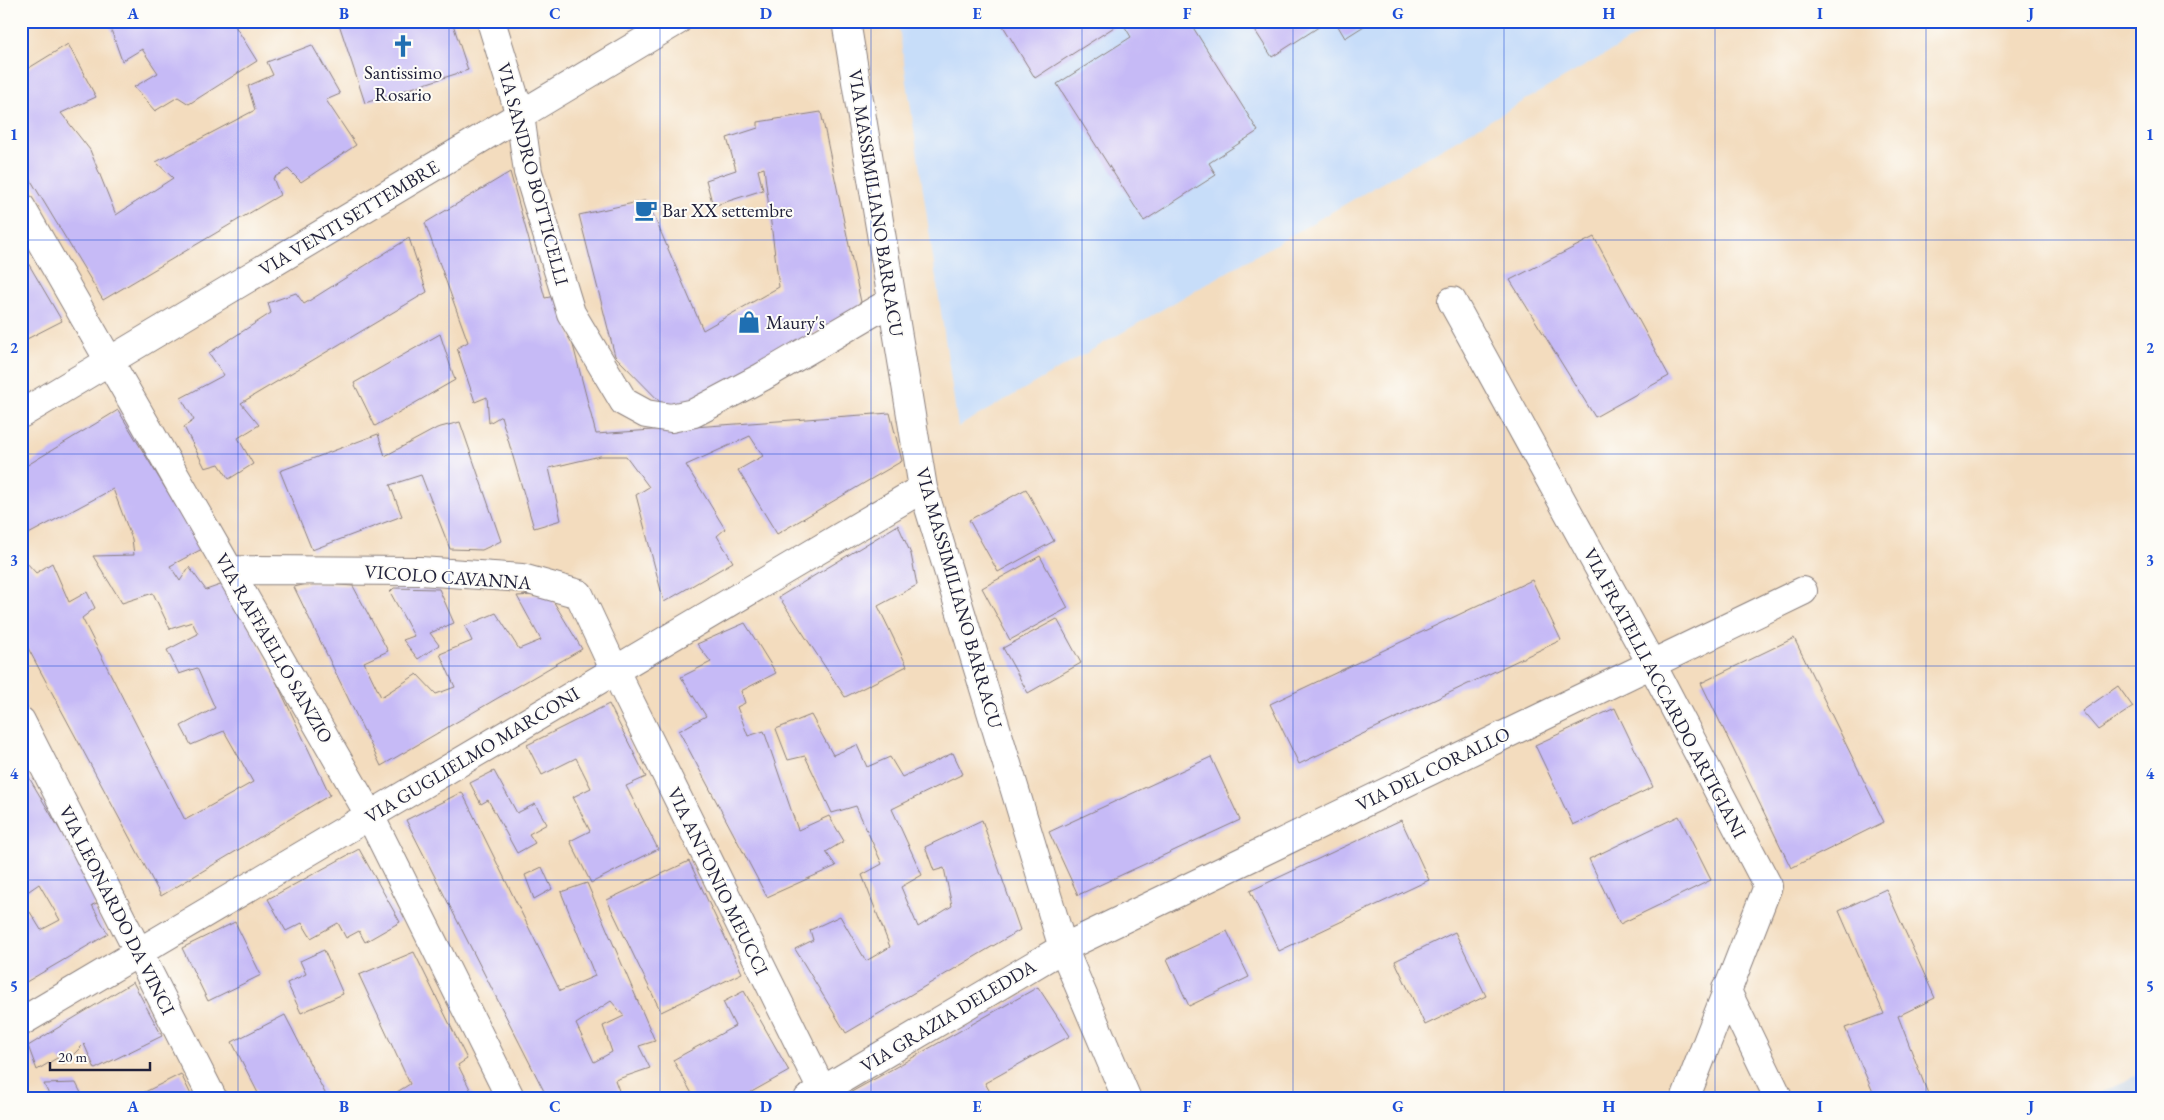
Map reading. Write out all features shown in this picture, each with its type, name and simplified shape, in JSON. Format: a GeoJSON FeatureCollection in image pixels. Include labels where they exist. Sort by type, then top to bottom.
{"type":"FeatureCollection","features":[{"type":"Feature","properties":{"kind":"street","name":"VIA SANDRO BOTTICELLI"},"geometry":{"type":"LineString","coordinates":[[491,21],[520,115],[528,172],[571,313],[624,402],[646,414],[671,418],[694,413],[762,377],[892,301]]}},
{"type":"Feature","properties":{"kind":"street","name":"VIA VENTI SETTEMBRE"},"geometry":{"type":"LineString","coordinates":[[21,414],[676,21]]}},
{"type":"Feature","properties":{"kind":"street","name":"VIA MASSIMILIANO BARRACU"},"geometry":{"type":"LineString","coordinates":[[846,21],[924,488],[1063,948],[1127,1099]]}},
{"type":"Feature","properties":{"kind":"street","name":"VIA RAFFAELLO SANZIO"},"geometry":{"type":"LineString","coordinates":[[21,207],[111,361],[370,816],[511,1099]]}},
{"type":"Feature","properties":{"kind":"street","name":"VIA FRATELLI ACCARDO ARTIGIANI"},"geometry":{"type":"LineString","coordinates":[[1452,301],[1651,664],[1768,886],[1726,989],[1685,1099]]}},
{"type":"Feature","properties":{"kind":"street","name":"VIA GUGLIELMO MARCONI"},"geometry":{"type":"LineString","coordinates":[[21,1022],[924,488]]}},
{"type":"Feature","properties":{"kind":"street","name":"VICOLO CAVANNA"},"geometry":{"type":"LineString","coordinates":[[229,570],[420,571],[522,578],[579,594],[615,671]]}},
{"type":"Feature","properties":{"kind":"street","name":"VIA DEL CORALLO"},"geometry":{"type":"LineString","coordinates":[[1063,948],[1803,590]]}},
{"type":"Feature","properties":{"kind":"street","name":"VIA ANTONIO MEUCCI"},"geometry":{"type":"LineString","coordinates":[[615,671],[815,1094]]}},
{"type":"Feature","properties":{"kind":"street","name":"VIA LEONARDO DA VINCI"},"geometry":{"type":"LineString","coordinates":[[22,724],[214,1099]]}},
{"type":"Feature","properties":{"kind":"street","name":"VIA GRAZIA DELEDDA"},"geometry":{"type":"LineString","coordinates":[[815,1094],[1063,948]]}},
{"type":"Feature","properties":{"kind":"street"},"geometry":{"type":"LineString","coordinates":[[1726,989],[1778,1099]]}},
{"type":"Feature","properties":{"kind":"shaded area"},"geometry":{"type":"Polygon","coordinates":[[[898,21],[1663,21],[958,427],[898,21]]]}},
{"type":"Feature","properties":{"kind":"shaded area"},"geometry":{"type":"Polygon","coordinates":[[[2143,1072],[2143,1099],[2094,1099],[2093,1096],[2143,1072]]]}},
{"type":"Feature","properties":{"kind":"building"},"geometry":{"type":"Polygon","coordinates":[[[108,21],[232,21],[257,61],[189,104],[178,97],[155,111],[134,87],[158,73],[142,49],[122,61],[108,21]]]}},
{"type":"Feature","properties":{"kind":"building","name":"Santissimo Rosario"},"geometry":{"type":"Polygon","coordinates":[[[338,21],[452,21],[468,70],[365,103],[338,21]]]}},
{"type":"Feature","properties":{"kind":"building"},"geometry":{"type":"Polygon","coordinates":[[[1000,21],[1189,21],[1258,131],[1209,163],[1216,175],[1144,221],[1057,84],[1131,37],[1122,22],[1035,78],[1000,21]]]}},
{"type":"Feature","properties":{"kind":"building"},"geometry":{"type":"Polygon","coordinates":[[[1249,21],[1328,21],[1272,57],[1249,21]]]}},
{"type":"Feature","properties":{"kind":"building"},"geometry":{"type":"Polygon","coordinates":[[[1335,21],[1372,21],[1345,38],[1335,21]]]}},
{"type":"Feature","properties":{"kind":"building"},"geometry":{"type":"Polygon","coordinates":[[[68,44],[96,97],[61,113],[90,150],[116,215],[173,178],[156,162],[255,110],[248,86],[273,75],[267,62],[312,45],[340,94],[326,100],[356,145],[301,182],[288,169],[273,178],[280,195],[103,300],[21,164],[21,66],[24,71],[68,44]]]}},
{"type":"Feature","properties":{"kind":"building"},"geometry":{"type":"Polygon","coordinates":[[[821,112],[862,307],[671,413],[615,356],[579,215],[647,200],[703,330],[779,287],[764,168],[758,170],[763,190],[713,206],[706,180],[736,170],[727,138],[758,128],[758,122],[821,112]]]}},
{"type":"Feature","properties":{"kind":"building"},"geometry":{"type":"Polygon","coordinates":[[[510,172],[545,298],[560,295],[596,434],[890,413],[902,461],[777,534],[738,470],[763,456],[750,436],[686,465],[725,529],[717,536],[733,562],[664,602],[636,495],[649,487],[626,456],[600,456],[549,468],[561,520],[534,528],[501,416],[489,423],[487,397],[475,402],[457,348],[468,342],[425,223],[510,172]]]}},
{"type":"Feature","properties":{"kind":"building"},"geometry":{"type":"Polygon","coordinates":[[[1594,237],[1669,376],[1595,417],[1510,280],[1594,237]]]}},
{"type":"Feature","properties":{"kind":"building"},"geometry":{"type":"Polygon","coordinates":[[[409,238],[427,292],[241,403],[259,425],[238,438],[253,464],[229,479],[219,464],[205,468],[184,427],[194,420],[181,398],[224,375],[209,353],[271,313],[268,303],[296,293],[304,304],[409,238]]]}},
{"type":"Feature","properties":{"kind":"building"},"geometry":{"type":"Polygon","coordinates":[[[21,251],[62,321],[21,342],[21,251]]]}},
{"type":"Feature","properties":{"kind":"building"},"geometry":{"type":"Polygon","coordinates":[[[440,334],[455,380],[375,426],[354,383],[440,334]]]}},
{"type":"Feature","properties":{"kind":"building"},"geometry":{"type":"Polygon","coordinates":[[[118,410],[202,549],[170,566],[180,581],[189,567],[206,590],[229,582],[330,795],[161,896],[21,635],[21,565],[26,562],[36,573],[52,563],[69,602],[87,592],[95,608],[82,618],[185,820],[253,782],[224,731],[191,745],[181,726],[215,708],[197,668],[179,674],[167,650],[198,634],[192,622],[170,629],[153,593],[122,603],[93,556],[134,555],[132,539],[113,489],[21,538],[21,469],[118,410]]]}},
{"type":"Feature","properties":{"kind":"building"},"geometry":{"type":"Polygon","coordinates":[[[460,422],[501,541],[482,550],[450,549],[421,475],[390,485],[402,516],[312,550],[280,471],[378,434],[385,456],[437,428],[460,422]]]}},
{"type":"Feature","properties":{"kind":"building"},"geometry":{"type":"Polygon","coordinates":[[[1026,489],[1054,541],[998,572],[969,520],[1026,489]]]}},
{"type":"Feature","properties":{"kind":"building"},"geometry":{"type":"Polygon","coordinates":[[[898,525],[911,554],[917,585],[878,606],[907,666],[845,697],[779,597],[898,525]]]}},
{"type":"Feature","properties":{"kind":"building"},"geometry":{"type":"Polygon","coordinates":[[[1040,556],[1068,608],[1010,640],[982,588],[1040,556]]]}},
{"type":"Feature","properties":{"kind":"building"},"geometry":{"type":"Polygon","coordinates":[[[1532,580],[1561,640],[1299,764],[1270,704],[1532,580]]]}},
{"type":"Feature","properties":{"kind":"building"},"geometry":{"type":"Polygon","coordinates":[[[311,583],[353,586],[388,651],[364,662],[381,697],[417,674],[436,694],[455,687],[440,654],[472,641],[465,626],[496,613],[519,649],[541,640],[517,596],[549,594],[582,649],[381,766],[294,587],[311,583]]]}},
{"type":"Feature","properties":{"kind":"building"},"geometry":{"type":"Polygon","coordinates":[[[394,588],[439,589],[454,623],[430,633],[439,645],[418,659],[403,640],[414,636],[390,592],[394,588]]]}},
{"type":"Feature","properties":{"kind":"building"},"geometry":{"type":"Polygon","coordinates":[[[1057,619],[1081,663],[1028,693],[1003,648],[1057,619]]]}},
{"type":"Feature","properties":{"kind":"building"},"geometry":{"type":"Polygon","coordinates":[[[745,623],[776,673],[741,691],[745,703],[737,707],[748,736],[764,731],[798,830],[829,816],[844,841],[826,852],[836,866],[767,897],[679,731],[706,716],[681,677],[711,662],[697,644],[745,623]]]}},
{"type":"Feature","properties":{"kind":"building"},"geometry":{"type":"Polygon","coordinates":[[[1794,638],[1884,822],[1791,868],[1701,683],[1794,638]]]}},
{"type":"Feature","properties":{"kind":"building"},"geometry":{"type":"Polygon","coordinates":[[[2118,686],[2133,707],[2098,730],[2082,711],[2118,686]]]}},
{"type":"Feature","properties":{"kind":"building"},"geometry":{"type":"Polygon","coordinates":[[[609,704],[646,777],[626,786],[658,849],[591,883],[570,841],[590,831],[573,797],[591,788],[576,758],[542,775],[527,745],[609,704]]]}},
{"type":"Feature","properties":{"kind":"building"},"geometry":{"type":"Polygon","coordinates":[[[1615,708],[1653,787],[1573,825],[1535,745],[1615,708]]]}},
{"type":"Feature","properties":{"kind":"building"},"geometry":{"type":"Polygon","coordinates":[[[811,715],[833,755],[857,745],[867,767],[890,757],[902,777],[953,753],[963,774],[892,809],[922,875],[901,887],[918,927],[952,906],[944,868],[934,871],[925,847],[982,820],[1020,930],[846,1033],[795,949],[813,940],[810,930],[840,916],[866,961],[890,947],[862,875],[882,864],[856,806],[832,813],[805,756],[788,760],[776,729],[811,715]]]}},
{"type":"Feature","properties":{"kind":"building"},"geometry":{"type":"Polygon","coordinates":[[[1211,757],[1240,820],[1078,895],[1049,832],[1211,757]]]}},
{"type":"Feature","properties":{"kind":"building"},"geometry":{"type":"Polygon","coordinates":[[[21,764],[102,901],[92,905],[108,934],[21,985],[21,917],[30,912],[41,930],[60,920],[39,884],[23,895],[21,892],[21,764]]]}},
{"type":"Feature","properties":{"kind":"building"},"geometry":{"type":"Polygon","coordinates":[[[494,771],[517,813],[535,804],[547,824],[529,834],[535,843],[517,853],[488,800],[481,804],[470,783],[494,771]]]}},
{"type":"Feature","properties":{"kind":"building"},"geometry":{"type":"Polygon","coordinates":[[[462,792],[560,991],[595,976],[561,892],[587,883],[655,1041],[639,1046],[650,1068],[615,1080],[622,1099],[548,1099],[406,820],[462,792]],[[611,1001],[576,1024],[594,1062],[612,1052],[603,1026],[624,1016],[611,1001]]]}},
{"type":"Feature","properties":{"kind":"building"},"geometry":{"type":"Polygon","coordinates":[[[1679,816],[1711,880],[1620,924],[1589,859],[1679,816]]]}},
{"type":"Feature","properties":{"kind":"building"},"geometry":{"type":"Polygon","coordinates":[[[1401,820],[1429,880],[1279,951],[1250,891],[1401,820]]]}},
{"type":"Feature","properties":{"kind":"building"},"geometry":{"type":"Polygon","coordinates":[[[359,849],[400,922],[365,942],[359,931],[346,938],[338,923],[311,938],[302,923],[286,931],[268,899],[359,849]]]}},
{"type":"Feature","properties":{"kind":"building"},"geometry":{"type":"Polygon","coordinates":[[[689,861],[742,973],[661,1012],[607,900],[689,861]]]}},
{"type":"Feature","properties":{"kind":"building"},"geometry":{"type":"Polygon","coordinates":[[[542,867],[552,889],[534,899],[525,875],[542,867]]]}},
{"type":"Feature","properties":{"kind":"building"},"geometry":{"type":"Polygon","coordinates":[[[1886,889],[1935,998],[1898,1016],[1930,1099],[1876,1099],[1845,1028],[1884,1014],[1839,911],[1886,889]]]}},
{"type":"Feature","properties":{"kind":"building"},"geometry":{"type":"Polygon","coordinates":[[[235,922],[261,975],[208,1001],[182,948],[235,922]]]}},
{"type":"Feature","properties":{"kind":"building"},"geometry":{"type":"Polygon","coordinates":[[[1227,931],[1249,977],[1189,1006],[1167,959],[1227,931]]]}},
{"type":"Feature","properties":{"kind":"building"},"geometry":{"type":"Polygon","coordinates":[[[1455,932],[1486,996],[1425,1025],[1395,961],[1455,932]]]}},
{"type":"Feature","properties":{"kind":"building"},"geometry":{"type":"Polygon","coordinates":[[[324,950],[343,994],[301,1013],[287,983],[306,974],[300,961],[324,950]]]}},
{"type":"Feature","properties":{"kind":"building"},"geometry":{"type":"Polygon","coordinates":[[[414,952],[467,1059],[458,1065],[475,1099],[401,1099],[397,1092],[410,1084],[359,975],[414,952]]]}},
{"type":"Feature","properties":{"kind":"building"},"geometry":{"type":"Polygon","coordinates":[[[133,982],[162,1036],[95,1069],[84,1044],[64,1064],[57,1058],[37,1070],[28,1046],[133,982]]]}},
{"type":"Feature","properties":{"kind":"building"},"geometry":{"type":"Polygon","coordinates":[[[1038,987],[1070,1036],[985,1083],[994,1099],[937,1099],[935,1094],[926,1099],[839,1099],[1038,987]]]}},
{"type":"Feature","properties":{"kind":"building"},"geometry":{"type":"Polygon","coordinates":[[[744,991],[789,1071],[739,1099],[695,1099],[673,1060],[735,1026],[723,1002],[744,991]]]}},
{"type":"Feature","properties":{"kind":"building"},"geometry":{"type":"Polygon","coordinates":[[[285,1015],[328,1099],[261,1099],[232,1042],[285,1015]]]}},
{"type":"Feature","properties":{"kind":"building"},"geometry":{"type":"Polygon","coordinates":[[[181,1074],[193,1099],[131,1099],[181,1074]]]}},
{"type":"Feature","properties":{"kind":"building"},"geometry":{"type":"Polygon","coordinates":[[[76,1083],[84,1099],[51,1099],[44,1084],[76,1083]]]}},
{"type":"Feature","properties":{"kind":"building"},"geometry":{"type":"Polygon","coordinates":[[[1083,1094],[1086,1099],[1076,1099],[1083,1094]]]}},
{"type":"Feature","properties":{"kind":"place","name":"Santissimo Rosario"},"geometry":{"type":"Point","coordinates":[403,46]}},
{"type":"Feature","properties":{"kind":"place","name":"Bar XX settembre"},"geometry":{"type":"Point","coordinates":[646,210]}},
{"type":"Feature","properties":{"kind":"place","name":"Maury's"},"geometry":{"type":"Point","coordinates":[749,322]}}]}
